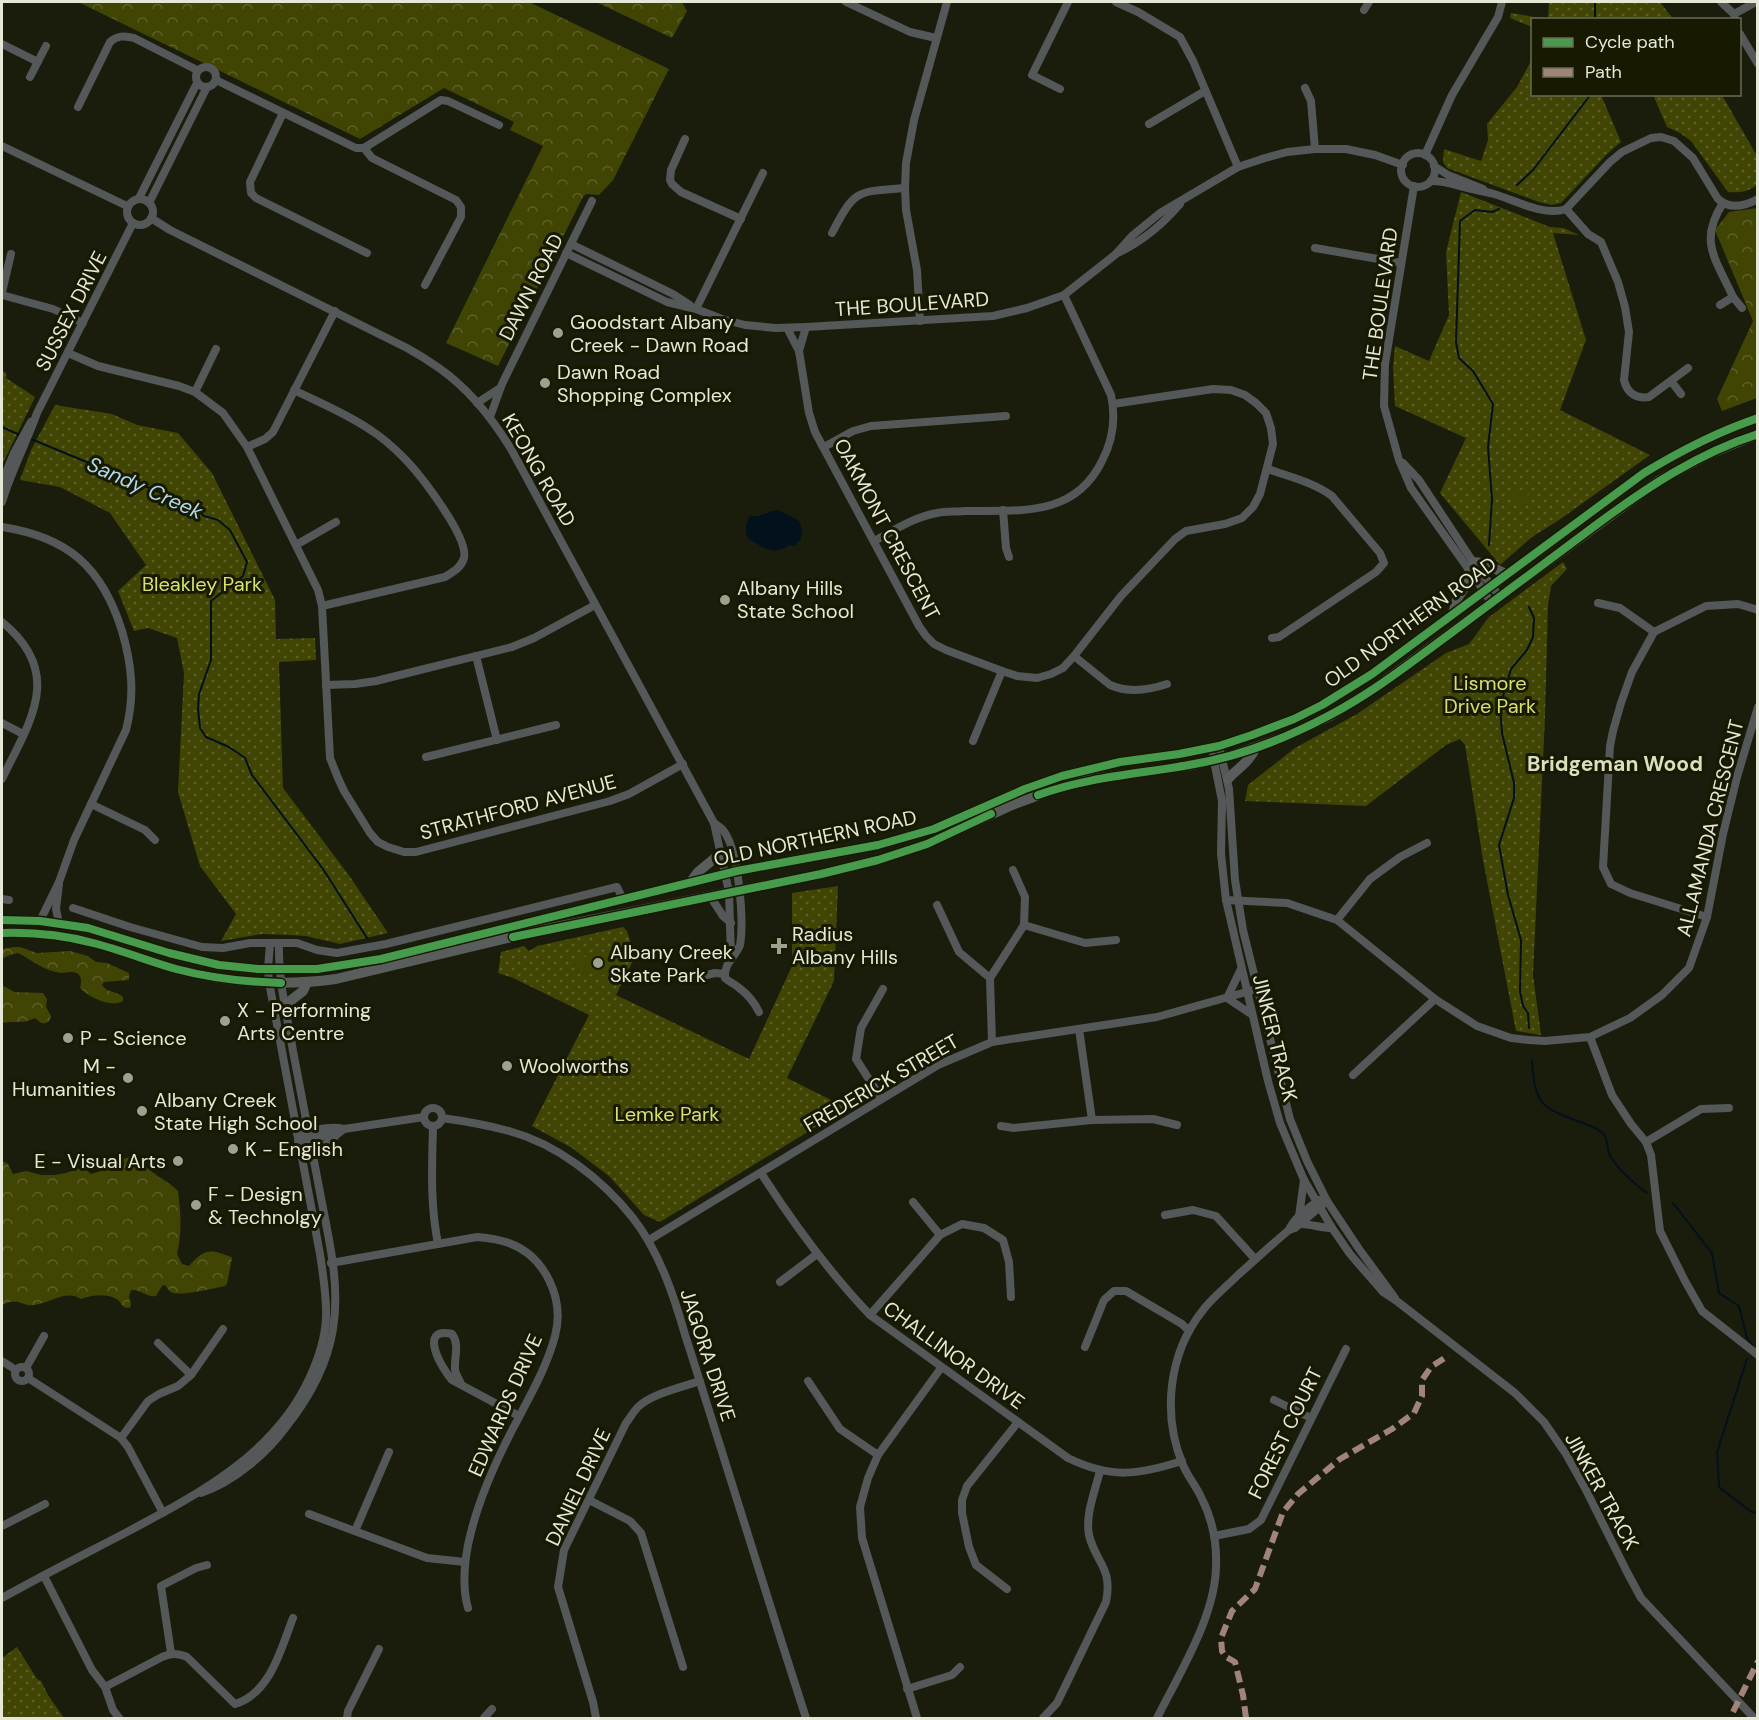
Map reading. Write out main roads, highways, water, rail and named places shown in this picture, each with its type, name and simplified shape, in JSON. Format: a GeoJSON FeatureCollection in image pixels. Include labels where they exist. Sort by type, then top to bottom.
{"type":"FeatureCollection","features":[{"type":"Feature","properties":{"kind":"highway","name":"OLD NORTHERN ROAD"},"geometry":{"type":"LineString","coordinates":[[2,920],[59,923],[102,932],[206,962],[274,969],[317,969],[381,959],[731,873],[853,851],[896,840],[934,829],[1043,782],[1120,762],[1215,747],[1274,727],[1322,705],[1372,674],[1644,473],[1706,438],[1758,418]]}},
{"type":"Feature","properties":{"kind":"highway","name":"OLD NORTHERN ROAD"},"geometry":{"type":"LineString","coordinates":[[2,933],[27,933],[73,939],[113,948],[197,974],[221,978],[307,982],[336,979],[525,934],[878,861],[927,844],[1012,805],[1067,785],[1218,759],[1304,728],[1350,704],[1398,673],[1658,481],[1696,460],[1758,434]]}},
{"type":"Feature","properties":{"kind":"highway"},"geometry":{"type":"LineString","coordinates":[[1453,614],[1471,567],[1483,563],[1506,574]]}},
{"type":"Feature","properties":{"kind":"highway"},"geometry":{"type":"LineString","coordinates":[[1228,779],[1251,760],[1256,747]]}},
{"type":"Feature","properties":{"kind":"highway"},"geometry":{"type":"LineString","coordinates":[[690,883],[698,872],[721,853]]}},
{"type":"Feature","properties":{"kind":"highway"},"geometry":{"type":"LineString","coordinates":[[285,1005],[303,991],[307,982]]}},
{"type":"Feature","properties":{"kind":"water"},"geometry":{"type":"Polygon","coordinates":[[[778,510],[799,521],[802,535],[800,541],[794,546],[789,545],[783,549],[773,550],[748,539],[746,527],[750,516],[778,510]]]}},
{"type":"Feature","properties":{"kind":"waterway"},"geometry":{"type":"LineString","coordinates":[[1595,2],[1595,18]]}},
{"type":"Feature","properties":{"kind":"waterway"},"geometry":{"type":"LineString","coordinates":[[1517,185],[1533,170],[1589,96]]}},
{"type":"Feature","properties":{"kind":"waterway"},"geometry":{"type":"LineString","coordinates":[[1489,545],[1492,499],[1488,447],[1493,404],[1473,371],[1459,358],[1456,342],[1460,221],[1475,210],[1492,212],[1499,209]]}},
{"type":"Feature","properties":{"kind":"waterway","name":"Sandy Creek"},"geometry":{"type":"LineString","coordinates":[[2,427],[22,436]]}},
{"type":"Feature","properties":{"kind":"waterway","name":"Sandy Creek"},"geometry":{"type":"LineString","coordinates":[[31,439],[193,506],[204,516],[218,520],[230,530],[247,562],[243,576],[211,601],[211,660],[199,694],[200,728],[206,737],[229,747],[245,758],[252,775],[323,869],[367,938]]}},
{"type":"Feature","properties":{"kind":"waterway"},"geometry":{"type":"LineString","coordinates":[[1529,607],[1534,618],[1533,637],[1527,650],[1511,669],[1500,707],[1502,733],[1514,783],[1514,798],[1499,845],[1508,895],[1521,940],[1520,991],[1523,1006],[1528,1013],[1529,1028]]}},
{"type":"Feature","properties":{"kind":"waterway"},"geometry":{"type":"LineString","coordinates":[[1532,1060],[1536,1088],[1544,1104],[1559,1114],[1600,1131],[1607,1141],[1611,1158],[1647,1193]]}},
{"type":"Feature","properties":{"kind":"waterway"},"geometry":{"type":"LineString","coordinates":[[1673,1203],[1712,1253],[1719,1293],[1739,1306],[1747,1338],[1752,1345]]}},
{"type":"Feature","properties":{"kind":"waterway"},"geometry":{"type":"LineString","coordinates":[[1747,1359],[1717,1452],[1719,1487],[1750,1511],[1758,1514]]}},
{"type":"Feature","properties":{"kind":"place","name":"Goodstart Albany Creek - Dawn Road"},"geometry":{"type":"Point","coordinates":[558,333]}},
{"type":"Feature","properties":{"kind":"place","name":"Dawn Road Shopping Complex"},"geometry":{"type":"Point","coordinates":[545,383]}},
{"type":"Feature","properties":{"kind":"place","name":"Albany Hills State School"},"geometry":{"type":"Point","coordinates":[725,600]}},
{"type":"Feature","properties":{"kind":"place","name":"Radius Albany Hills"},"geometry":{"type":"Point","coordinates":[779,946]}},
{"type":"Feature","properties":{"kind":"place","name":"Albany Creek Skate Park"},"geometry":{"type":"Point","coordinates":[598,963]}},
{"type":"Feature","properties":{"kind":"place","name":"X - Performing Arts Centre"},"geometry":{"type":"Point","coordinates":[225,1021]}},
{"type":"Feature","properties":{"kind":"place","name":"P - Science"},"geometry":{"type":"Point","coordinates":[68,1038]}},
{"type":"Feature","properties":{"kind":"place","name":"Woolworths"},"geometry":{"type":"Point","coordinates":[507,1066]}},
{"type":"Feature","properties":{"kind":"place","name":"M - Humanities"},"geometry":{"type":"Point","coordinates":[128,1078]}},
{"type":"Feature","properties":{"kind":"place","name":"Albany Creek State High School"},"geometry":{"type":"Point","coordinates":[142,1111]}},
{"type":"Feature","properties":{"kind":"place","name":"K - English"},"geometry":{"type":"Point","coordinates":[233,1149]}},
{"type":"Feature","properties":{"kind":"place","name":"E - Visual Arts"},"geometry":{"type":"Point","coordinates":[178,1161]}},
{"type":"Feature","properties":{"kind":"place","name":"F - Design & Technolgy"},"geometry":{"type":"Point","coordinates":[196,1205]}},
{"type":"Feature","properties":{"kind":"district","name":"Bridgeman Wood"},"geometry":{"type":"Point","coordinates":[1615,764]}},
{"type":"Feature","properties":{"kind":"park label","name":"Bleakley Park"},"geometry":{"type":"Point","coordinates":[202,584]}},
{"type":"Feature","properties":{"kind":"park label","name":"Lismore Drive Park"},"geometry":{"type":"Point","coordinates":[1490,694]}},
{"type":"Feature","properties":{"kind":"park label","name":"Lemke Park"},"geometry":{"type":"Point","coordinates":[667,1114]}}]}
